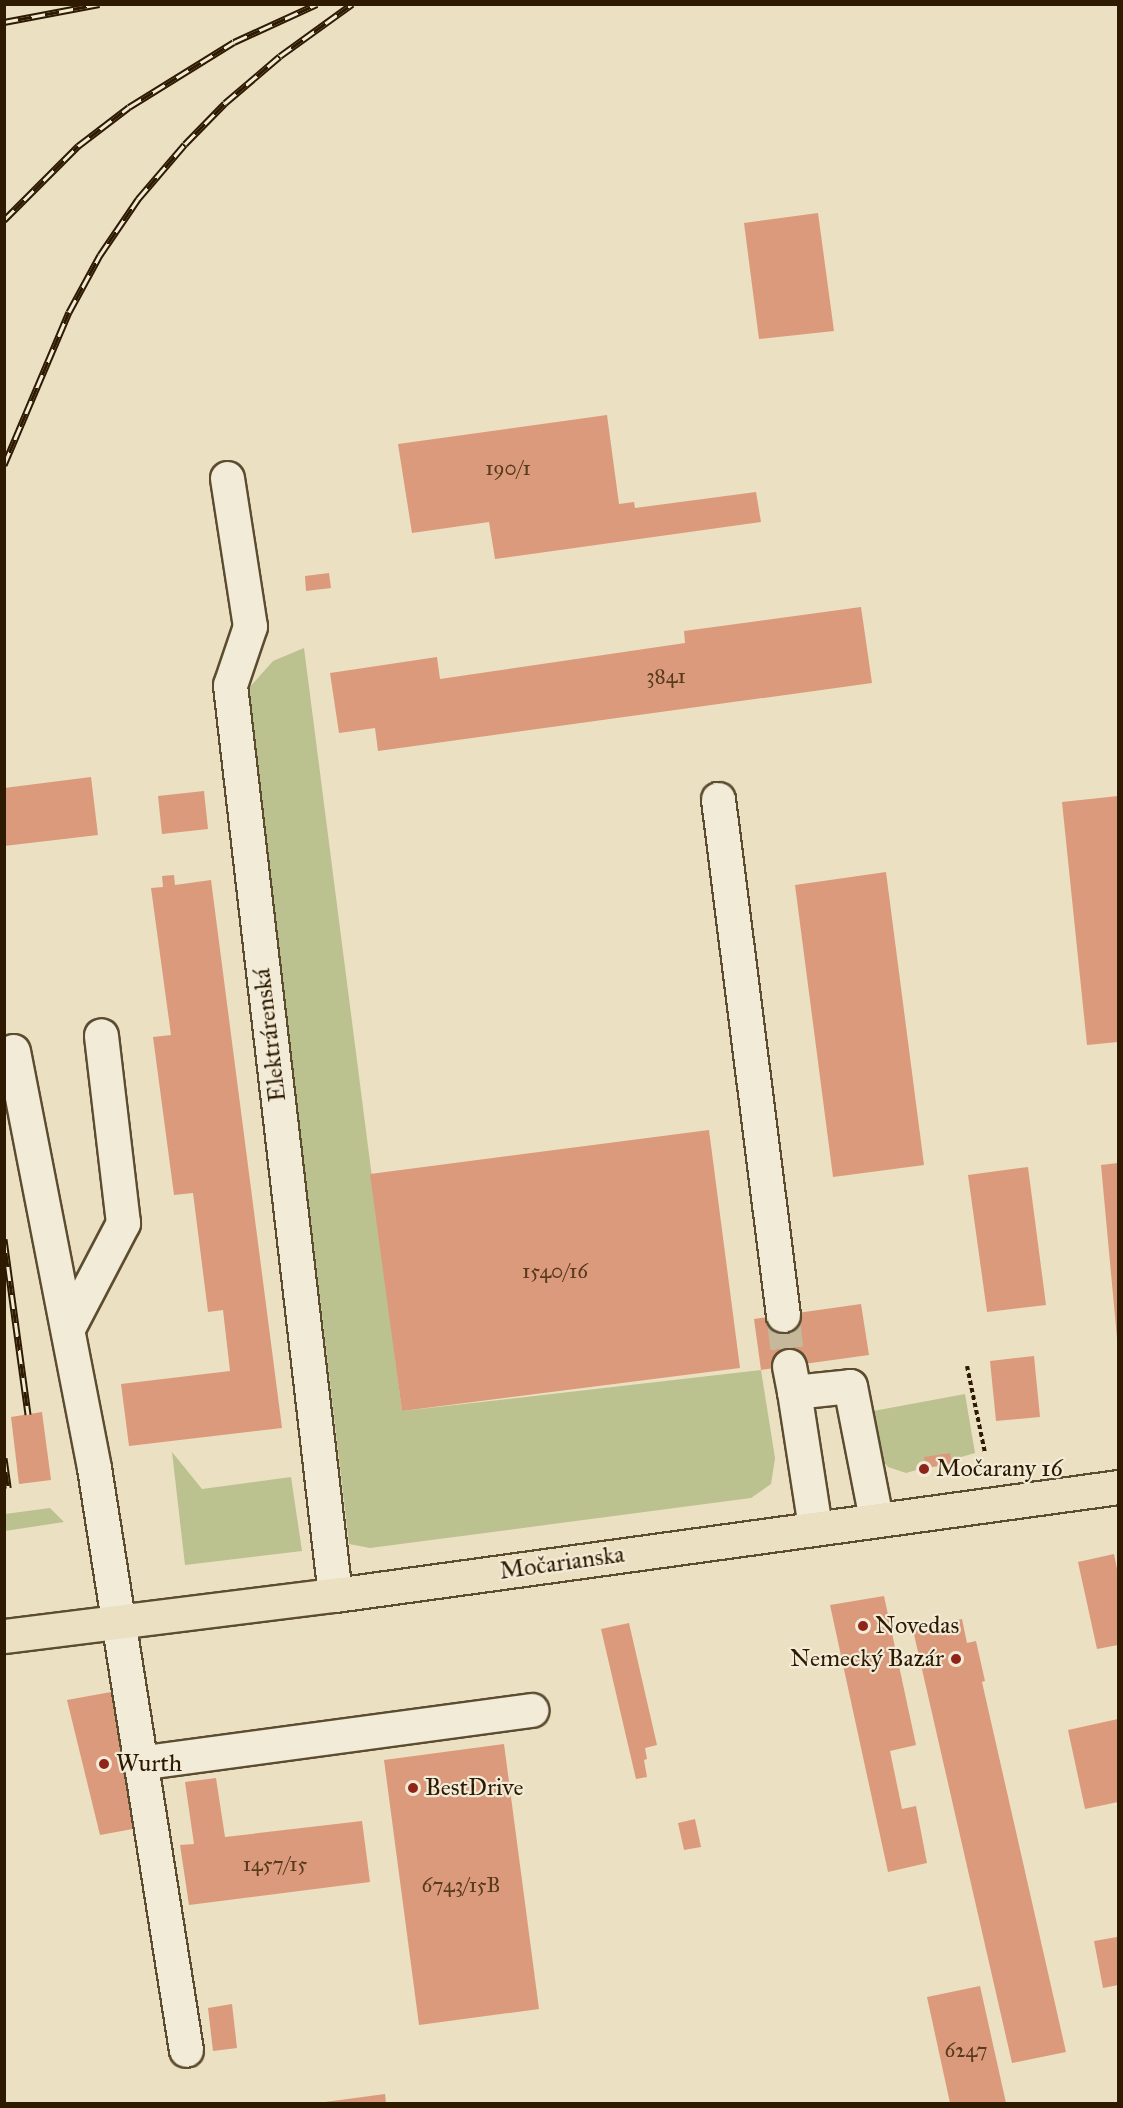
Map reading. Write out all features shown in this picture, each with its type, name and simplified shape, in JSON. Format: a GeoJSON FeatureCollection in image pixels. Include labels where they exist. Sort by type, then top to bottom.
{"type":"FeatureCollection","features":[{"type":"Feature","properties":{"kind":"main road","name":"Močarianska"},"geometry":{"type":"LineString","coordinates":[[4,1636],[335,1595],[876,1518],[1119,1487]]}},
{"type":"Feature","properties":{"kind":"lane","name":"Elektrárenská"},"geometry":{"type":"LineString","coordinates":[[227,478],[250,626],[230,685],[335,1595]]}},
{"type":"Feature","properties":{"kind":"lane"},"geometry":{"type":"LineString","coordinates":[[718,800],[783,1315]]}},
{"type":"Feature","properties":{"kind":"lane"},"geometry":{"type":"LineString","coordinates":[[68,1328],[123,1222],[101,1035]]}},
{"type":"Feature","properties":{"kind":"lane"},"geometry":{"type":"LineString","coordinates":[[13,1050],[68,1328],[119,1622],[139,1763],[165,1907],[186,2050]]}},
{"type":"Feature","properties":{"kind":"lane"},"geometry":{"type":"LineString","coordinates":[[814,1527],[792,1379],[850,1386],[876,1518]]}},
{"type":"Feature","properties":{"kind":"lane"},"geometry":{"type":"LineString","coordinates":[[139,1763],[531,1710]]}},
{"type":"Feature","properties":{"kind":"path"},"geometry":{"type":"LineString","coordinates":[[967,1366],[985,1453]]}},
{"type":"Feature","properties":{"kind":"green space"},"geometry":{"type":"Polygon","coordinates":[[[304,648],[402,1411],[761,1370],[775,1458],[771,1484],[751,1498],[370,1548],[349,1544],[248,689],[273,661],[304,648]]]}},
{"type":"Feature","properties":{"kind":"green space"},"geometry":{"type":"Polygon","coordinates":[[[965,1394],[975,1453],[906,1473],[888,1467],[874,1450],[868,1412],[965,1394]]]}},
{"type":"Feature","properties":{"kind":"green space"},"geometry":{"type":"Polygon","coordinates":[[[172,1452],[202,1489],[291,1477],[302,1551],[185,1565],[172,1452]]]}},
{"type":"Feature","properties":{"kind":"green space"},"geometry":{"type":"Polygon","coordinates":[[[50,1508],[64,1522],[5,1531],[5,1514],[50,1508]]]}},
{"type":"Feature","properties":{"kind":"building"},"geometry":{"type":"Polygon","coordinates":[[[818,213],[834,331],[759,339],[744,223],[818,213]]]}},
{"type":"Feature","properties":{"kind":"building"},"geometry":{"type":"Polygon","coordinates":[[[607,415],[619,504],[634,502],[635,508],[756,492],[761,522],[495,559],[489,522],[412,533],[398,444],[607,415]]]}},
{"type":"Feature","properties":{"kind":"building"},"geometry":{"type":"Polygon","coordinates":[[[329,573],[331,588],[306,591],[305,576],[329,573]]]}},
{"type":"Feature","properties":{"kind":"building"},"geometry":{"type":"Polygon","coordinates":[[[861,607],[872,683],[378,751],[375,728],[339,733],[330,673],[437,657],[440,679],[685,643],[684,631],[861,607]]]}},
{"type":"Feature","properties":{"kind":"building"},"geometry":{"type":"Polygon","coordinates":[[[91,777],[98,835],[4,846],[4,788],[91,777]]]}},
{"type":"Feature","properties":{"kind":"building"},"geometry":{"type":"Polygon","coordinates":[[[204,791],[208,829],[162,834],[158,796],[204,791]]]}},
{"type":"Feature","properties":{"kind":"building"},"geometry":{"type":"Polygon","coordinates":[[[1118,796],[1118,1042],[1087,1045],[1062,802],[1118,796]]]}},
{"type":"Feature","properties":{"kind":"building"},"geometry":{"type":"Polygon","coordinates":[[[886,872],[924,1165],[833,1177],[795,885],[886,872]]]}},
{"type":"Feature","properties":{"kind":"building"},"geometry":{"type":"Polygon","coordinates":[[[174,875],[175,885],[211,880],[282,1428],[129,1446],[121,1384],[230,1371],[223,1310],[208,1312],[193,1193],[174,1195],[153,1037],[171,1035],[151,888],[163,887],[162,876],[174,875]]]}},
{"type":"Feature","properties":{"kind":"building"},"geometry":{"type":"Polygon","coordinates":[[[709,1130],[740,1368],[402,1411],[370,1174],[709,1130]]]}},
{"type":"Feature","properties":{"kind":"building"},"geometry":{"type":"Polygon","coordinates":[[[1118,1163],[1118,1338],[1117,1338],[1101,1165],[1118,1163]]]}},
{"type":"Feature","properties":{"kind":"building"},"geometry":{"type":"Polygon","coordinates":[[[1028,1167],[1046,1305],[987,1312],[968,1175],[1028,1167]]]}},
{"type":"Feature","properties":{"kind":"building"},"geometry":{"type":"Polygon","coordinates":[[[861,1304],[869,1355],[761,1370],[754,1319],[861,1304]]]}},
{"type":"Feature","properties":{"kind":"building"},"geometry":{"type":"Polygon","coordinates":[[[1034,1356],[1040,1417],[996,1421],[990,1361],[1034,1356]]]}},
{"type":"Feature","properties":{"kind":"building"},"geometry":{"type":"Polygon","coordinates":[[[42,1412],[51,1480],[19,1484],[11,1417],[42,1412]]]}},
{"type":"Feature","properties":{"kind":"building"},"geometry":{"type":"Polygon","coordinates":[[[950,1453],[952,1464],[926,1468],[924,1457],[950,1453]]]}},
{"type":"Feature","properties":{"kind":"building"},"geometry":{"type":"Polygon","coordinates":[[[1114,1554],[1118,1574],[1118,1645],[1097,1649],[1078,1562],[1114,1554]]]}},
{"type":"Feature","properties":{"kind":"building"},"geometry":{"type":"Polygon","coordinates":[[[884,1596],[916,1745],[890,1751],[902,1809],[916,1806],[927,1863],[888,1872],[830,1605],[884,1596]]]}},
{"type":"Feature","properties":{"kind":"building"},"geometry":{"type":"Polygon","coordinates":[[[962,1619],[967,1643],[976,1641],[985,1681],[982,1682],[1066,2052],[1012,2063],[913,1630],[962,1619]]]}},
{"type":"Feature","properties":{"kind":"building"},"geometry":{"type":"Polygon","coordinates":[[[629,1623],[657,1745],[645,1748],[647,1759],[644,1760],[647,1777],[636,1779],[601,1629],[629,1623]]]}},
{"type":"Feature","properties":{"kind":"building","name":"Wurth"},"geometry":{"type":"Polygon","coordinates":[[[111,1692],[138,1828],[100,1835],[67,1700],[111,1692]]]}},
{"type":"Feature","properties":{"kind":"building"},"geometry":{"type":"Polygon","coordinates":[[[1118,1719],[1118,1802],[1085,1809],[1068,1730],[1118,1719]]]}},
{"type":"Feature","properties":{"kind":"building"},"geometry":{"type":"Polygon","coordinates":[[[504,1744],[539,2009],[419,2025],[384,1760],[504,1744]]]}},
{"type":"Feature","properties":{"kind":"building"},"geometry":{"type":"Polygon","coordinates":[[[216,1778],[225,1837],[362,1821],[370,1882],[189,1905],[180,1845],[194,1844],[185,1782],[216,1778]]]}},
{"type":"Feature","properties":{"kind":"building"},"geometry":{"type":"Polygon","coordinates":[[[695,1819],[701,1847],[684,1850],[678,1823],[695,1819]]]}},
{"type":"Feature","properties":{"kind":"building"},"geometry":{"type":"Polygon","coordinates":[[[1117,1937],[1118,1985],[1103,1988],[1094,1941],[1117,1937]]]}},
{"type":"Feature","properties":{"kind":"building"},"geometry":{"type":"Polygon","coordinates":[[[980,1986],[1006,2103],[950,2103],[927,1997],[980,1986]]]}},
{"type":"Feature","properties":{"kind":"building"},"geometry":{"type":"Polygon","coordinates":[[[232,2004],[237,2048],[213,2051],[208,2008],[232,2004]]]}},
{"type":"Feature","properties":{"kind":"building"},"geometry":{"type":"Polygon","coordinates":[[[385,2094],[386,2103],[325,2103],[325,2102],[385,2094]]]}},
{"type":"Feature","properties":{"kind":"tunnel"},"geometry":{"type":"LineString","coordinates":[[783,1315],[789,1366]]}},
{"type":"Feature","properties":{"kind":"railway"},"geometry":{"type":"LineString","coordinates":[[4,22],[99,4]]}},
{"type":"Feature","properties":{"kind":"railway"},"geometry":{"type":"LineString","coordinates":[[4,220],[78,146],[129,107],[234,42],[317,4]]}},
{"type":"Feature","properties":{"kind":"railway"},"geometry":{"type":"LineString","coordinates":[[4,465],[69,312],[100,255],[138,199],[185,144],[225,103],[280,56],[352,4]]}},
{"type":"Feature","properties":{"kind":"railway"},"geometry":{"type":"LineString","coordinates":[[4,1239],[28,1414]]}},
{"type":"Feature","properties":{"kind":"railway"},"geometry":{"type":"LineString","coordinates":[[4,1458],[8,1488]]}},
{"type":"Feature","properties":{"kind":"place","name":"Močarany 16"},"geometry":{"type":"Point","coordinates":[924,1469]}},
{"type":"Feature","properties":{"kind":"place","name":"Novedas"},"geometry":{"type":"Point","coordinates":[863,1626]}},
{"type":"Feature","properties":{"kind":"place","name":"Nemecký Bazár"},"geometry":{"type":"Point","coordinates":[956,1659]}},
{"type":"Feature","properties":{"kind":"place","name":"Wurth"},"geometry":{"type":"Point","coordinates":[104,1764]}},
{"type":"Feature","properties":{"kind":"place","name":"BestDrive"},"geometry":{"type":"Point","coordinates":[413,1788]}}]}
